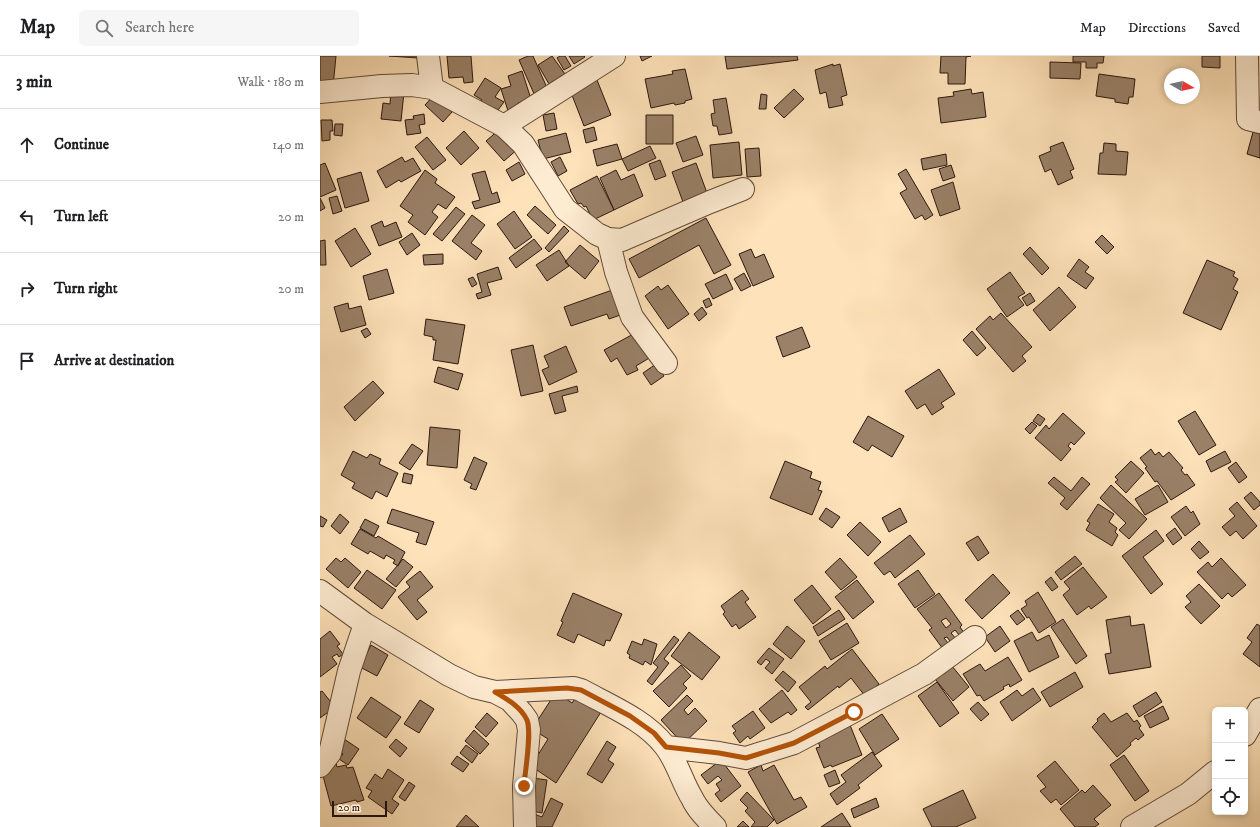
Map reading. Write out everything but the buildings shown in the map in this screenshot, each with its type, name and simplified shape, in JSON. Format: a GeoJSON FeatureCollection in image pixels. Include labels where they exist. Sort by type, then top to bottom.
{"type":"FeatureCollection","features":[{"type":"Feature","properties":{"kind":"street"},"geometry":{"type":"LineString","coordinates":[[428,56],[432,88]]}},
{"type":"Feature","properties":{"kind":"street"},"geometry":{"type":"LineString","coordinates":[[504,126],[614,56]]}},
{"type":"Feature","properties":{"kind":"street"},"geometry":{"type":"LineString","coordinates":[[1247,56],[1248,119],[1260,122]]}},
{"type":"Feature","properties":{"kind":"street"},"geometry":{"type":"LineString","coordinates":[[320,92],[382,86],[412,85],[432,88],[504,126],[523,144],[565,208],[597,234],[608,239],[622,240],[743,189]]}},
{"type":"Feature","properties":{"kind":"street"},"geometry":{"type":"LineString","coordinates":[[608,239],[616,272],[632,317],[666,363]]}},
{"type":"Feature","properties":{"kind":"street"},"geometry":{"type":"LineString","coordinates":[[320,591],[365,624],[449,675],[474,687],[495,692],[510,700],[527,720],[529,730],[524,786],[525,827]]}},
{"type":"Feature","properties":{"kind":"street"},"geometry":{"type":"LineString","coordinates":[[320,766],[330,753],[349,671],[365,624]]}},
{"type":"Feature","properties":{"kind":"street"},"geometry":{"type":"LineString","coordinates":[[666,747],[719,753],[746,758],[794,743],[924,674],[975,637]]}},
{"type":"Feature","properties":{"kind":"street"},"geometry":{"type":"LineString","coordinates":[[495,692],[567,688],[581,690],[630,716],[654,733],[666,747],[692,799],[704,817],[714,827]]}},
{"type":"Feature","properties":{"kind":"street"},"geometry":{"type":"LineString","coordinates":[[1248,730],[1260,710]]}},
{"type":"Feature","properties":{"kind":"street"},"geometry":{"type":"LineString","coordinates":[[1132,827],[1188,794],[1212,774]]}},
{"type":"Feature","properties":{"kind":"route"},"geometry":{"type":"LineString","coordinates":[[524,786],[529,730],[527,720],[510,700],[495,692],[574,688],[581,690],[630,716],[654,733],[666,747],[719,753],[746,758],[794,743],[854,712]]}}]}
